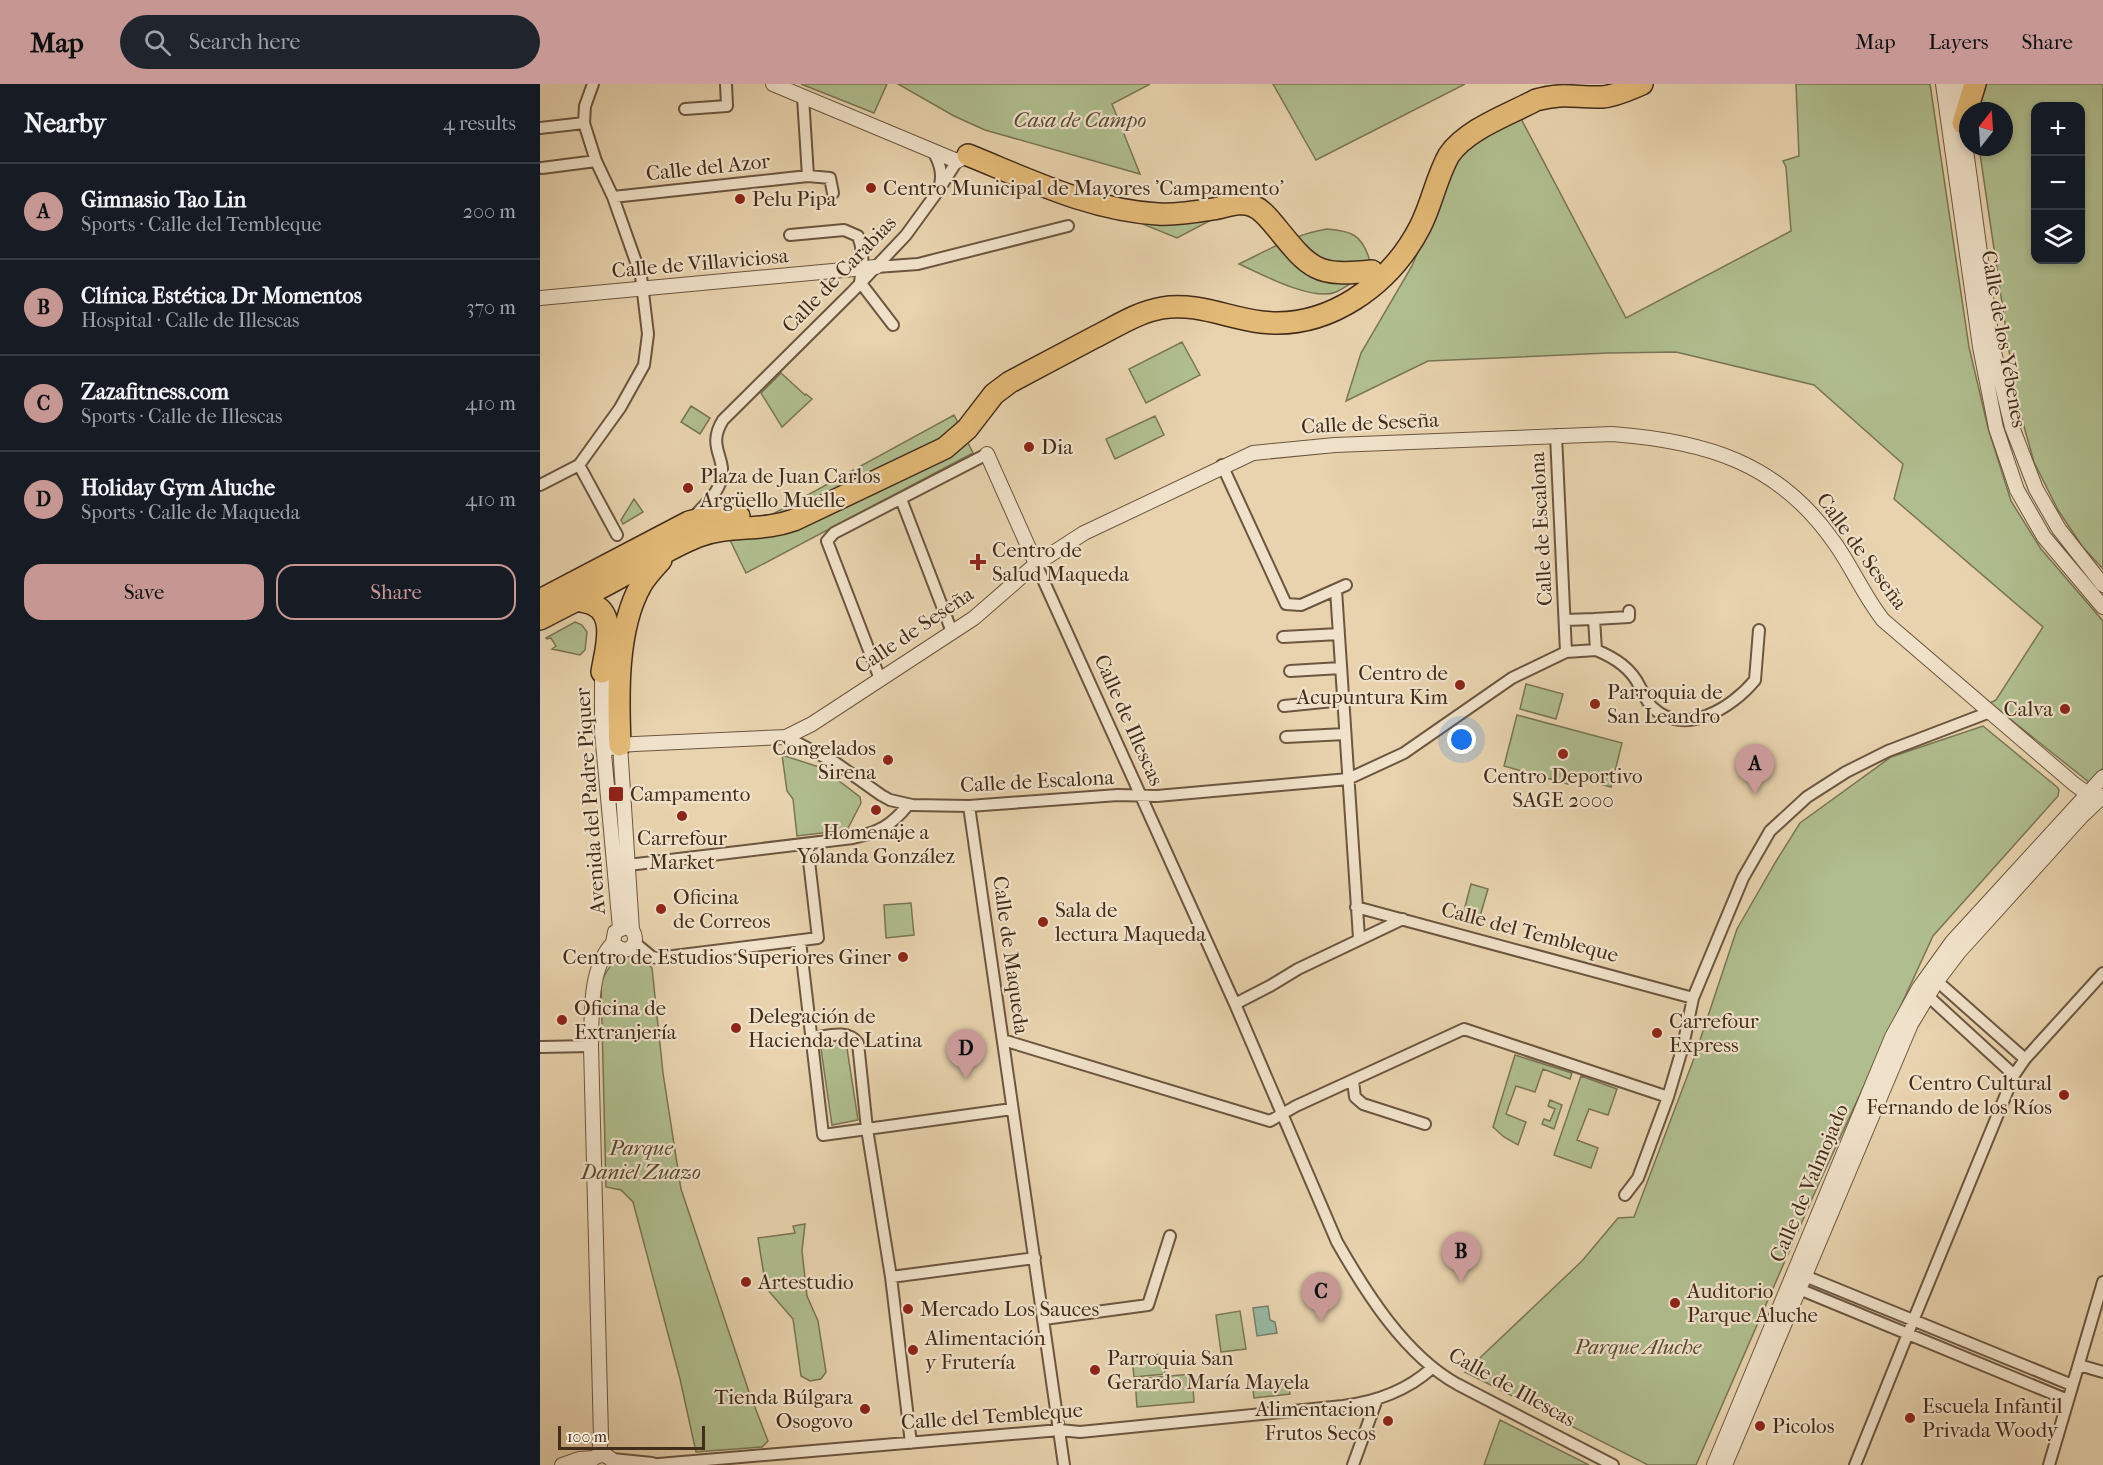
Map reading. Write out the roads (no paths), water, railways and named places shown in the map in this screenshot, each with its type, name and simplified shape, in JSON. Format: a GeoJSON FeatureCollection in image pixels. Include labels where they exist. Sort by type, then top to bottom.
{"type":"FeatureCollection","features":[{"type":"Feature","properties":{"kind":"highway"},"geometry":{"type":"LineString","coordinates":[[602,672],[627,625],[640,587],[669,550],[704,518],[782,512],[934,440],[946,431],[990,384],[1137,305],[1161,298],[1193,297],[1264,309],[1286,309],[1334,297],[1372,271],[1399,241],[1418,206],[1436,156],[1445,143],[1461,130],[1536,91],[1560,85],[1589,87],[1607,84]]}},
{"type":"Feature","properties":{"kind":"highway"},"geometry":{"type":"LineString","coordinates":[[540,600],[694,529],[776,526],[802,516],[945,448],[965,431],[994,394],[1010,382],[1136,315],[1162,308],[1177,307],[1204,310],[1260,322],[1275,322],[1311,318],[1346,305],[1364,294],[1397,263],[1421,226],[1449,155],[1470,135],[1536,100],[1570,94],[1605,97],[1642,84]]}},
{"type":"Feature","properties":{"kind":"highway"},"geometry":{"type":"LineString","coordinates":[[1969,102],[1975,84]]}},
{"type":"Feature","properties":{"kind":"highway"},"geometry":{"type":"LineString","coordinates":[[962,158],[1104,207],[1168,214],[1251,204],[1267,216],[1310,264],[1320,270],[1344,274],[1372,271]]}},
{"type":"Feature","properties":{"kind":"highway"},"geometry":{"type":"LineString","coordinates":[[540,619],[669,550]]}},
{"type":"Feature","properties":{"kind":"highway"},"geometry":{"type":"LineString","coordinates":[[575,600],[594,604],[604,612],[608,626],[618,681],[612,748]]}},
{"type":"Feature","properties":{"kind":"street"},"geometry":{"type":"LineString","coordinates":[[540,485],[579,465],[620,408],[644,365],[648,334],[641,276],[596,161],[584,123],[585,106],[593,84]]}},
{"type":"Feature","properties":{"kind":"street"},"geometry":{"type":"LineString","coordinates":[[685,109],[727,106],[726,84]]}},
{"type":"Feature","properties":{"kind":"street"},"geometry":{"type":"LineString","coordinates":[[773,84],[928,149],[962,158]]}},
{"type":"Feature","properties":{"kind":"street","name":"Calle de los Yébenes"},"geometry":{"type":"LineString","coordinates":[[1943,84],[1980,347],[1996,428],[2017,490],[2044,537],[2103,608]]}},
{"type":"Feature","properties":{"kind":"street","name":"Calle de los Yébenes"},"geometry":{"type":"LineString","coordinates":[[1957,84],[1960,102]]}},
{"type":"Feature","properties":{"kind":"street"},"geometry":{"type":"LineString","coordinates":[[803,97],[808,176]]}},
{"type":"Feature","properties":{"kind":"street"},"geometry":{"type":"LineString","coordinates":[[540,128],[584,123]]}},
{"type":"Feature","properties":{"kind":"street"},"geometry":{"type":"LineString","coordinates":[[928,149],[939,162],[942,176],[938,191]]}},
{"type":"Feature","properties":{"kind":"street","name":"Calle de los Yébenes"},"geometry":{"type":"LineString","coordinates":[[1968,156],[1994,348],[2012,427],[2036,489],[2059,530],[2103,585]]}},
{"type":"Feature","properties":{"kind":"street","name":"Calle de Carabias"},"geometry":{"type":"LineString","coordinates":[[694,529],[717,491],[722,478],[722,468],[715,443],[719,427],[866,272],[906,235],[962,158]]}},
{"type":"Feature","properties":{"kind":"street"},"geometry":{"type":"LineString","coordinates":[[542,168],[596,161]]}},
{"type":"Feature","properties":{"kind":"street","name":"Calle del Azor"},"geometry":{"type":"LineString","coordinates":[[612,197],[808,176],[830,178],[832,193]]}},
{"type":"Feature","properties":{"kind":"street","name":"Calle de Villaviciosa"},"geometry":{"type":"LineString","coordinates":[[540,298],[866,272],[918,264],[1068,226]]}},
{"type":"Feature","properties":{"kind":"street","name":"Calle de Villaviciosa"},"geometry":{"type":"LineString","coordinates":[[790,235],[844,230],[852,232],[858,236],[861,243],[866,272]]}},
{"type":"Feature","properties":{"kind":"street"},"geometry":{"type":"LineString","coordinates":[[866,272],[893,324]]}},
{"type":"Feature","properties":{"kind":"street","name":"Calle de Seseña"},"geometry":{"type":"LineString","coordinates":[[612,748],[786,737],[812,724],[974,618],[1036,564],[1084,533],[1222,465],[1252,453],[1287,448],[1617,434],[1703,448],[1754,468],[1776,481],[1799,500],[1821,525],[1883,620],[1990,712],[2096,797]]}},
{"type":"Feature","properties":{"kind":"street","name":"Calle de Escalona"},"geometry":{"type":"LineString","coordinates":[[1556,435],[1566,652]]}},
{"type":"Feature","properties":{"kind":"street"},"geometry":{"type":"LineString","coordinates":[[880,679],[827,541],[834,533],[987,454]]}},
{"type":"Feature","properties":{"kind":"street","name":"Calle de Illescas"},"geometry":{"type":"LineString","coordinates":[[987,454],[1235,1004],[1337,1242],[1353,1271],[1403,1339],[1432,1368],[1456,1384],[1613,1465]]}},
{"type":"Feature","properties":{"kind":"street"},"geometry":{"type":"LineString","coordinates":[[579,465],[617,535]]}},
{"type":"Feature","properties":{"kind":"street"},"geometry":{"type":"LineString","coordinates":[[1222,465],[1286,604],[1301,605],[1341,588],[1339,634],[1359,938]]}},
{"type":"Feature","properties":{"kind":"street"},"geometry":{"type":"LineString","coordinates":[[901,499],[952,632]]}},
{"type":"Feature","properties":{"kind":"street","name":"Calle de Escalona"},"geometry":{"type":"LineString","coordinates":[[1565,620],[1629,617],[1629,611]]}},
{"type":"Feature","properties":{"kind":"street"},"geometry":{"type":"LineString","coordinates":[[1594,619],[1596,650],[1612,657],[1631,671],[1650,706],[1662,715],[1676,720],[1706,717],[1727,706],[1755,680],[1759,630]]}},
{"type":"Feature","properties":{"kind":"street"},"geometry":{"type":"LineString","coordinates":[[1283,637],[1339,634]]}},
{"type":"Feature","properties":{"kind":"street","name":"Calle de Escalona"},"geometry":{"type":"LineString","coordinates":[[786,737],[836,763],[881,795],[908,805],[969,806],[1078,797],[1168,796],[1348,779],[1404,753],[1512,678],[1566,652],[1596,650]]}},
{"type":"Feature","properties":{"kind":"street"},"geometry":{"type":"LineString","coordinates":[[1290,671],[1341,668]]}},
{"type":"Feature","properties":{"kind":"street","name":"Avenida del Padre Piquer"},"geometry":{"type":"LineString","coordinates":[[602,672],[628,864],[629,934]]}},
{"type":"Feature","properties":{"kind":"street"},"geometry":{"type":"LineString","coordinates":[[1284,705],[1343,700]]}},
{"type":"Feature","properties":{"kind":"street"},"geometry":{"type":"LineString","coordinates":[[1625,1195],[1638,1178],[1668,1097],[1683,1046],[1693,998],[1743,878],[1770,831],[1807,796],[1846,772],[1888,751],[1990,712]]}},
{"type":"Feature","properties":{"kind":"street"},"geometry":{"type":"LineString","coordinates":[[1287,737],[1345,734]]}},
{"type":"Feature","properties":{"kind":"street","name":"Avenida del Padre Piquer"},"geometry":{"type":"LineString","coordinates":[[612,748],[629,934]]}},
{"type":"Feature","properties":{"kind":"street","name":"Calle de Valmojado"},"geometry":{"type":"LineString","coordinates":[[1725,1465],[1892,1037],[1908,1007],[1933,977],[1953,942],[2096,797],[2103,777]]}},
{"type":"Feature","properties":{"kind":"street"},"geometry":{"type":"LineString","coordinates":[[628,864],[807,844],[870,834],[889,826],[908,805]]}},
{"type":"Feature","properties":{"kind":"street","name":"Calle de Maqueda"},"geometry":{"type":"LineString","coordinates":[[969,806],[1064,1465]]}},
{"type":"Feature","properties":{"kind":"street"},"geometry":{"type":"LineString","coordinates":[[629,934],[652,957],[657,958],[818,938],[807,844]]}},
{"type":"Feature","properties":{"kind":"street","name":"Calle del Tembleque"},"geometry":{"type":"LineString","coordinates":[[1356,907],[1693,998]]}},
{"type":"Feature","properties":{"kind":"street"},"geometry":{"type":"LineString","coordinates":[[1235,1004],[1359,938],[1403,919]]}},
{"type":"Feature","properties":{"kind":"street","name":"Avenida del Padre Piquer"},"geometry":{"type":"LineString","coordinates":[[601,1460],[592,1011],[595,984],[606,950],[613,943],[615,932],[629,934]]}},
{"type":"Feature","properties":{"kind":"street"},"geometry":{"type":"LineString","coordinates":[[613,943],[624,951],[631,949],[629,934]]}},
{"type":"Feature","properties":{"kind":"street"},"geometry":{"type":"LineString","coordinates":[[800,941],[823,1135],[1012,1109]]}},
{"type":"Feature","properties":{"kind":"street"},"geometry":{"type":"LineString","coordinates":[[1855,1465],[2014,1075],[2025,1059],[2103,973]]}},
{"type":"Feature","properties":{"kind":"street"},"geometry":{"type":"LineString","coordinates":[[1933,977],[2025,1059]]}},
{"type":"Feature","properties":{"kind":"street","name":"Calle de Valmojado"},"geometry":{"type":"LineString","coordinates":[[1714,1465],[1911,1024],[1928,996],[1933,977]]}},
{"type":"Feature","properties":{"kind":"street"},"geometry":{"type":"LineString","coordinates":[[1928,996],[2014,1075]]}},
{"type":"Feature","properties":{"kind":"street"},"geometry":{"type":"LineString","coordinates":[[1003,1040],[1270,1121],[1296,1106],[1464,1029],[1668,1097]]}},
{"type":"Feature","properties":{"kind":"street"},"geometry":{"type":"LineString","coordinates":[[812,1038],[845,1034],[853,1037],[858,1043],[867,1129],[891,1277],[911,1443]]}},
{"type":"Feature","properties":{"kind":"street"},"geometry":{"type":"LineString","coordinates":[[540,1047],[591,1046]]}},
{"type":"Feature","properties":{"kind":"street"},"geometry":{"type":"LineString","coordinates":[[1353,1081],[1355,1097],[1363,1104],[1425,1124]]}},
{"type":"Feature","properties":{"kind":"street"},"geometry":{"type":"LineString","coordinates":[[1044,1319],[1148,1305],[1170,1236]]}},
{"type":"Feature","properties":{"kind":"street"},"geometry":{"type":"LineString","coordinates":[[891,1277],[1035,1258]]}},
{"type":"Feature","properties":{"kind":"street","name":"Calle de Valmojado"},"geometry":{"type":"LineString","coordinates":[[1798,1281],[1913,1321],[2072,1385]]}},
{"type":"Feature","properties":{"kind":"street","name":"Calle de Valmojado"},"geometry":{"type":"LineString","coordinates":[[1798,1281],[1908,1334],[2068,1400]]}},
{"type":"Feature","properties":{"kind":"street"},"geometry":{"type":"LineString","coordinates":[[2049,1465],[2103,1282]]}},
{"type":"Feature","properties":{"kind":"street"},"geometry":{"type":"LineString","coordinates":[[2079,1365],[2103,1372]]}},
{"type":"Feature","properties":{"kind":"street","name":"Calle del Tembleque"},"geometry":{"type":"LineString","coordinates":[[562,1465],[579,1459],[650,1464],[1060,1430],[1080,1432],[1320,1409],[1354,1405],[1377,1399],[1422,1378],[1432,1368]]}},
{"type":"Feature","properties":{"kind":"street"},"geometry":{"type":"LineString","coordinates":[[1353,1465],[1377,1399]]}},
{"type":"Feature","properties":{"kind":"place","name":"Centro Municipal de Mayores 'Campamento'"},"geometry":{"type":"Point","coordinates":[871,188]}},
{"type":"Feature","properties":{"kind":"place","name":"Pelu Pipa"},"geometry":{"type":"Point","coordinates":[740,199]}},
{"type":"Feature","properties":{"kind":"place","name":"Dia"},"geometry":{"type":"Point","coordinates":[1029,447]}},
{"type":"Feature","properties":{"kind":"place","name":"Plaza de Juan Carlos Argüello Muelle"},"geometry":{"type":"Point","coordinates":[688,488]}},
{"type":"Feature","properties":{"kind":"place","name":"Centro de Salud Maqueda"},"geometry":{"type":"Point","coordinates":[978,562]}},
{"type":"Feature","properties":{"kind":"place","name":"Centro de Acupuntura Kim"},"geometry":{"type":"Point","coordinates":[1460,685]}},
{"type":"Feature","properties":{"kind":"place","name":"Parroquia de San Leandro"},"geometry":{"type":"Point","coordinates":[1595,704]}},
{"type":"Feature","properties":{"kind":"place","name":"Calva"},"geometry":{"type":"Point","coordinates":[2065,709]}},
{"type":"Feature","properties":{"kind":"place","name":"Centro Deportivo SAGE 2000"},"geometry":{"type":"Point","coordinates":[1563,754]}},
{"type":"Feature","properties":{"kind":"place","name":"Congelados Sirena"},"geometry":{"type":"Point","coordinates":[888,760]}},
{"type":"Feature","properties":{"kind":"place","name":"Campamento"},"geometry":{"type":"Point","coordinates":[616,794]}},
{"type":"Feature","properties":{"kind":"place","name":"Gimnasio Tao Lin"},"geometry":{"type":"Point","coordinates":[1755,794]}},
{"type":"Feature","properties":{"kind":"place","name":"Homenaje a Yolanda González"},"geometry":{"type":"Point","coordinates":[876,810]}},
{"type":"Feature","properties":{"kind":"place","name":"Carrefour Market"},"geometry":{"type":"Point","coordinates":[682,816]}},
{"type":"Feature","properties":{"kind":"place","name":"Oficina de Correos"},"geometry":{"type":"Point","coordinates":[661,909]}},
{"type":"Feature","properties":{"kind":"place","name":"Sala de lectura Maqueda"},"geometry":{"type":"Point","coordinates":[1043,922]}},
{"type":"Feature","properties":{"kind":"place","name":"Centro de Estudios Superiores Giner"},"geometry":{"type":"Point","coordinates":[903,957]}},
{"type":"Feature","properties":{"kind":"place","name":"Oficina de Extranjería"},"geometry":{"type":"Point","coordinates":[562,1020]}},
{"type":"Feature","properties":{"kind":"place","name":"Delegación de Hacienda de Latina"},"geometry":{"type":"Point","coordinates":[736,1028]}},
{"type":"Feature","properties":{"kind":"place","name":"Carrefour Express"},"geometry":{"type":"Point","coordinates":[1657,1033]}},
{"type":"Feature","properties":{"kind":"place","name":"Holiday Gym Aluche"},"geometry":{"type":"Point","coordinates":[966,1079]}},
{"type":"Feature","properties":{"kind":"place","name":"Centro Cultural Fernando de los Ríos"},"geometry":{"type":"Point","coordinates":[2064,1095]}},
{"type":"Feature","properties":{"kind":"place","name":"Artestudio"},"geometry":{"type":"Point","coordinates":[746,1282]}},
{"type":"Feature","properties":{"kind":"place","name":"Clínica Estética Dr Momentos"},"geometry":{"type":"Point","coordinates":[1461,1282]}},
{"type":"Feature","properties":{"kind":"place","name":"Auditorio Parque Aluche"},"geometry":{"type":"Point","coordinates":[1675,1303]}},
{"type":"Feature","properties":{"kind":"place","name":"Mercado Los Sauces"},"geometry":{"type":"Point","coordinates":[908,1309]}},
{"type":"Feature","properties":{"kind":"place","name":"Zazafitness.com"},"geometry":{"type":"Point","coordinates":[1321,1322]}},
{"type":"Feature","properties":{"kind":"place","name":"Alimentación y Frutería"},"geometry":{"type":"Point","coordinates":[913,1350]}},
{"type":"Feature","properties":{"kind":"place","name":"Parroquia San Gerardo María Mayela"},"geometry":{"type":"Point","coordinates":[1095,1370]}},
{"type":"Feature","properties":{"kind":"place","name":"Tienda Búlgara Osogovo"},"geometry":{"type":"Point","coordinates":[865,1409]}},
{"type":"Feature","properties":{"kind":"place","name":"Escuela Infantil Privada Woody"},"geometry":{"type":"Point","coordinates":[1910,1418]}},
{"type":"Feature","properties":{"kind":"place","name":"Alimentacion Frutos Secos"},"geometry":{"type":"Point","coordinates":[1388,1421]}},
{"type":"Feature","properties":{"kind":"place","name":"Picolos"},"geometry":{"type":"Point","coordinates":[1760,1426]}},
{"type":"Feature","properties":{"kind":"park label","name":"Casa de Campo"},"geometry":{"type":"Point","coordinates":[1080,120]}},
{"type":"Feature","properties":{"kind":"park label","name":"Parque Daniel Zuazo"},"geometry":{"type":"Point","coordinates":[641,1160]}},
{"type":"Feature","properties":{"kind":"park label","name":"Parque Aluche"},"geometry":{"type":"Point","coordinates":[1638,1347]}}]}
